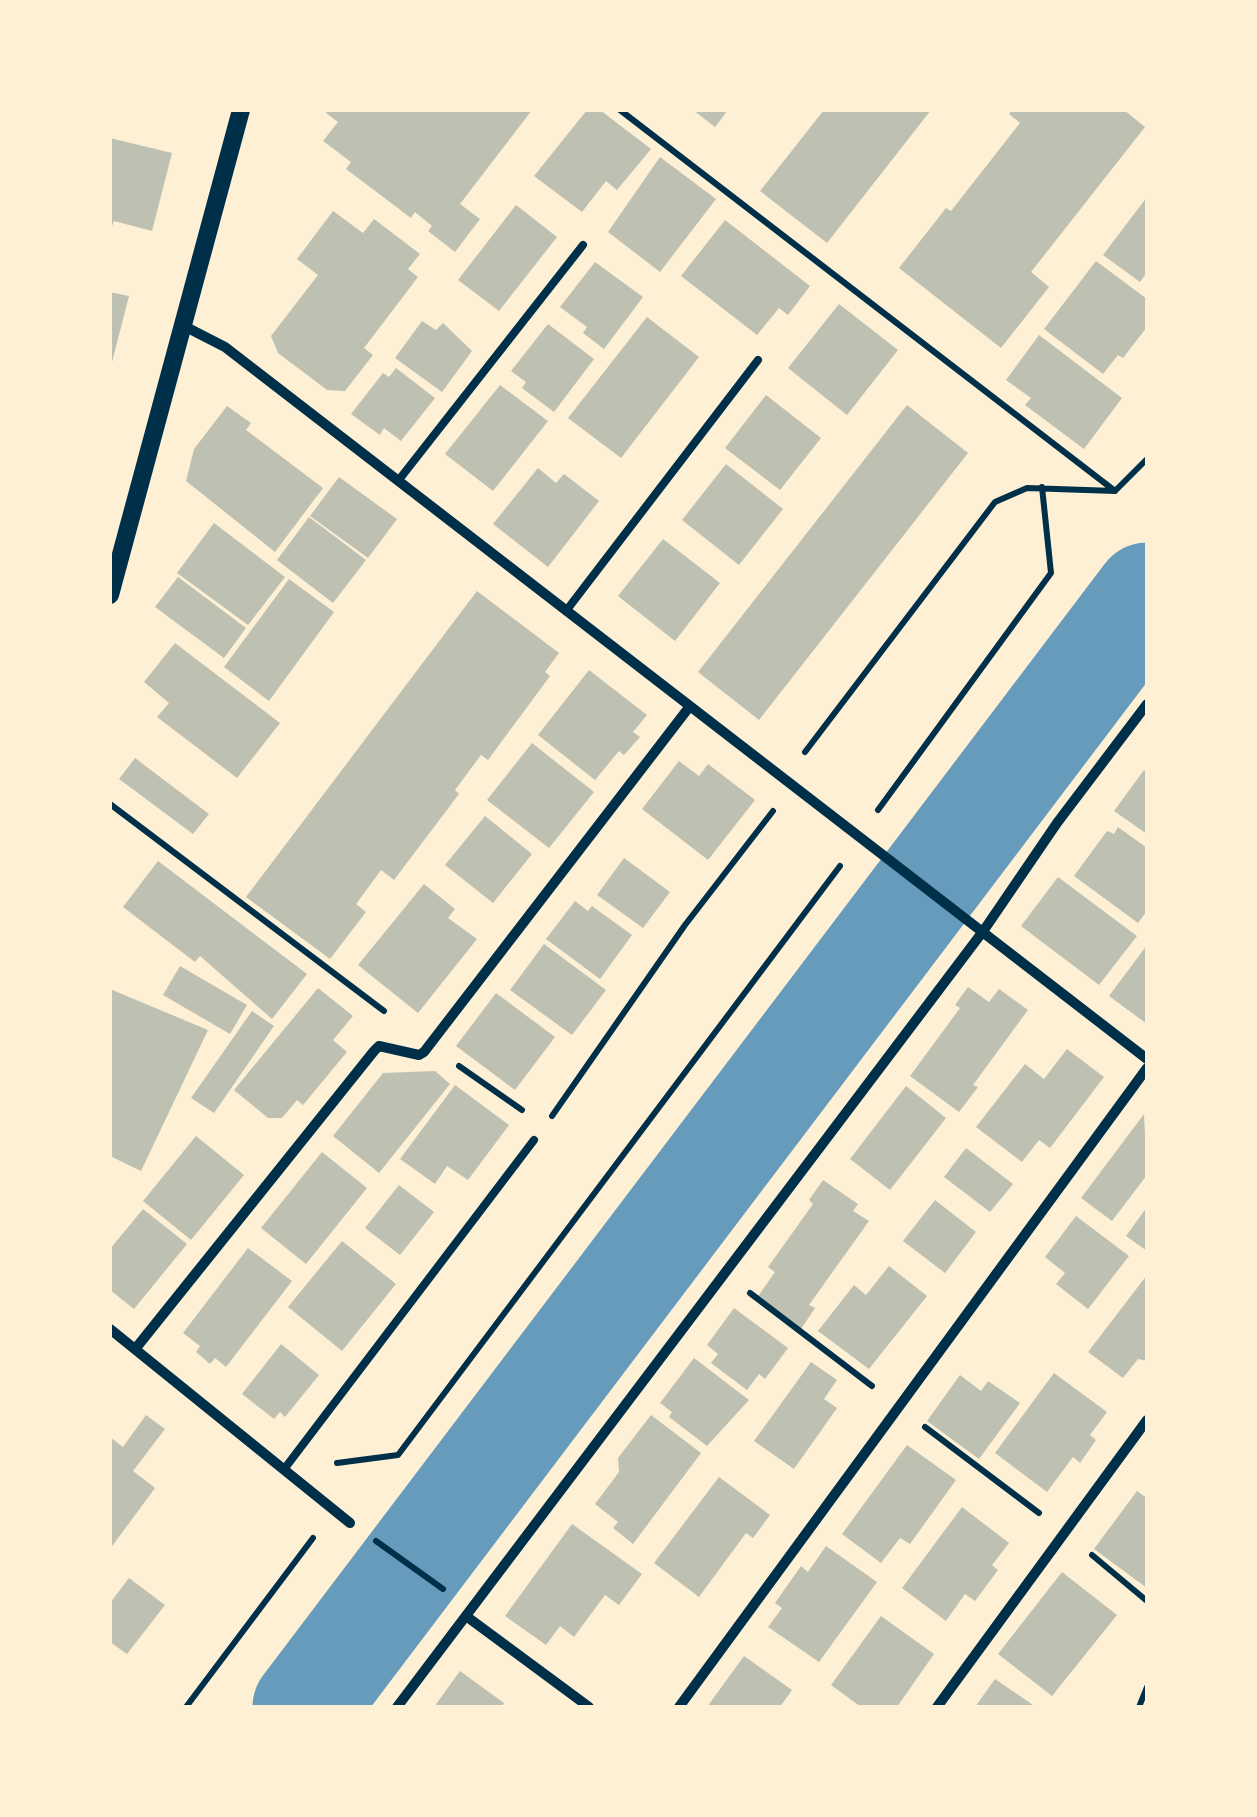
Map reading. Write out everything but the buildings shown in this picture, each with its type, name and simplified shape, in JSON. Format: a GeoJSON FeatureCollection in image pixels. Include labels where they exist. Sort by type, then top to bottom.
{"type":"FeatureCollection","features":[{"type":"Feature","properties":{"kind":"street"},"geometry":{"type":"LineString","coordinates":[[110,596],[241,110]]}},
{"type":"Feature","properties":{"kind":"street"},"geometry":{"type":"LineString","coordinates":[[184,326],[226,347],[824,813],[984,930],[1147,1058]]}},
{"type":"Feature","properties":{"kind":"street"},"geometry":{"type":"LineString","coordinates":[[397,1707],[984,930],[1057,823],[1147,704]]}},
{"type":"Feature","properties":{"kind":"street"},"geometry":{"type":"LineString","coordinates":[[136,1348],[374,1050],[379,1046],[419,1056],[429,1045],[690,706]]}},
{"type":"Feature","properties":{"kind":"street"},"geometry":{"type":"LineString","coordinates":[[679,1707],[1147,1068]]}},
{"type":"Feature","properties":{"kind":"street"},"geometry":{"type":"LineString","coordinates":[[110,1329],[350,1523]]}},
{"type":"Feature","properties":{"kind":"street"},"geometry":{"type":"LineString","coordinates":[[937,1707],[1062,1531],[1147,1420]]}},
{"type":"Feature","properties":{"kind":"street"},"geometry":{"type":"LineString","coordinates":[[466,1616],[589,1707]]}},
{"type":"Feature","properties":{"kind":"lane"},"geometry":{"type":"LineString","coordinates":[[398,481],[584,245]]}},
{"type":"Feature","properties":{"kind":"lane"},"geometry":{"type":"LineString","coordinates":[[566,610],[758,360]]}},
{"type":"Feature","properties":{"kind":"lane"},"geometry":{"type":"LineString","coordinates":[[285,1468],[534,1140]]}},
{"type":"Feature","properties":{"kind":"path"},"geometry":{"type":"LineString","coordinates":[[620,110],[1115,491]]}},
{"type":"Feature","properties":{"kind":"path"},"geometry":{"type":"LineString","coordinates":[[545,1126],[684,924],[777,805],[784,780],[995,502],[1012,491],[1042,488],[1115,491],[1147,459]]}},
{"type":"Feature","properties":{"kind":"path"},"geometry":{"type":"LineString","coordinates":[[874,815],[1051,573],[1042,488]]}},
{"type":"Feature","properties":{"kind":"path"},"geometry":{"type":"LineString","coordinates":[[110,804],[429,1045],[530,1116]]}},
{"type":"Feature","properties":{"kind":"path"},"geometry":{"type":"LineString","coordinates":[[186,1707],[334,1508],[338,1458],[398,1455],[844,860]]}},
{"type":"Feature","properties":{"kind":"path"},"geometry":{"type":"LineString","coordinates":[[726,1274],[1062,1531],[1147,1601]]}},
{"type":"Feature","properties":{"kind":"path"},"geometry":{"type":"LineString","coordinates":[[350,1523],[447,1592]]}},
{"type":"Feature","properties":{"kind":"path"},"geometry":{"type":"LineString","coordinates":[[1139,1707],[1147,1687]]}},
{"type":"Feature","properties":{"kind":"waterway"},"geometry":{"type":"LineString","coordinates":[[305,1707],[1147,595]]}}]}
